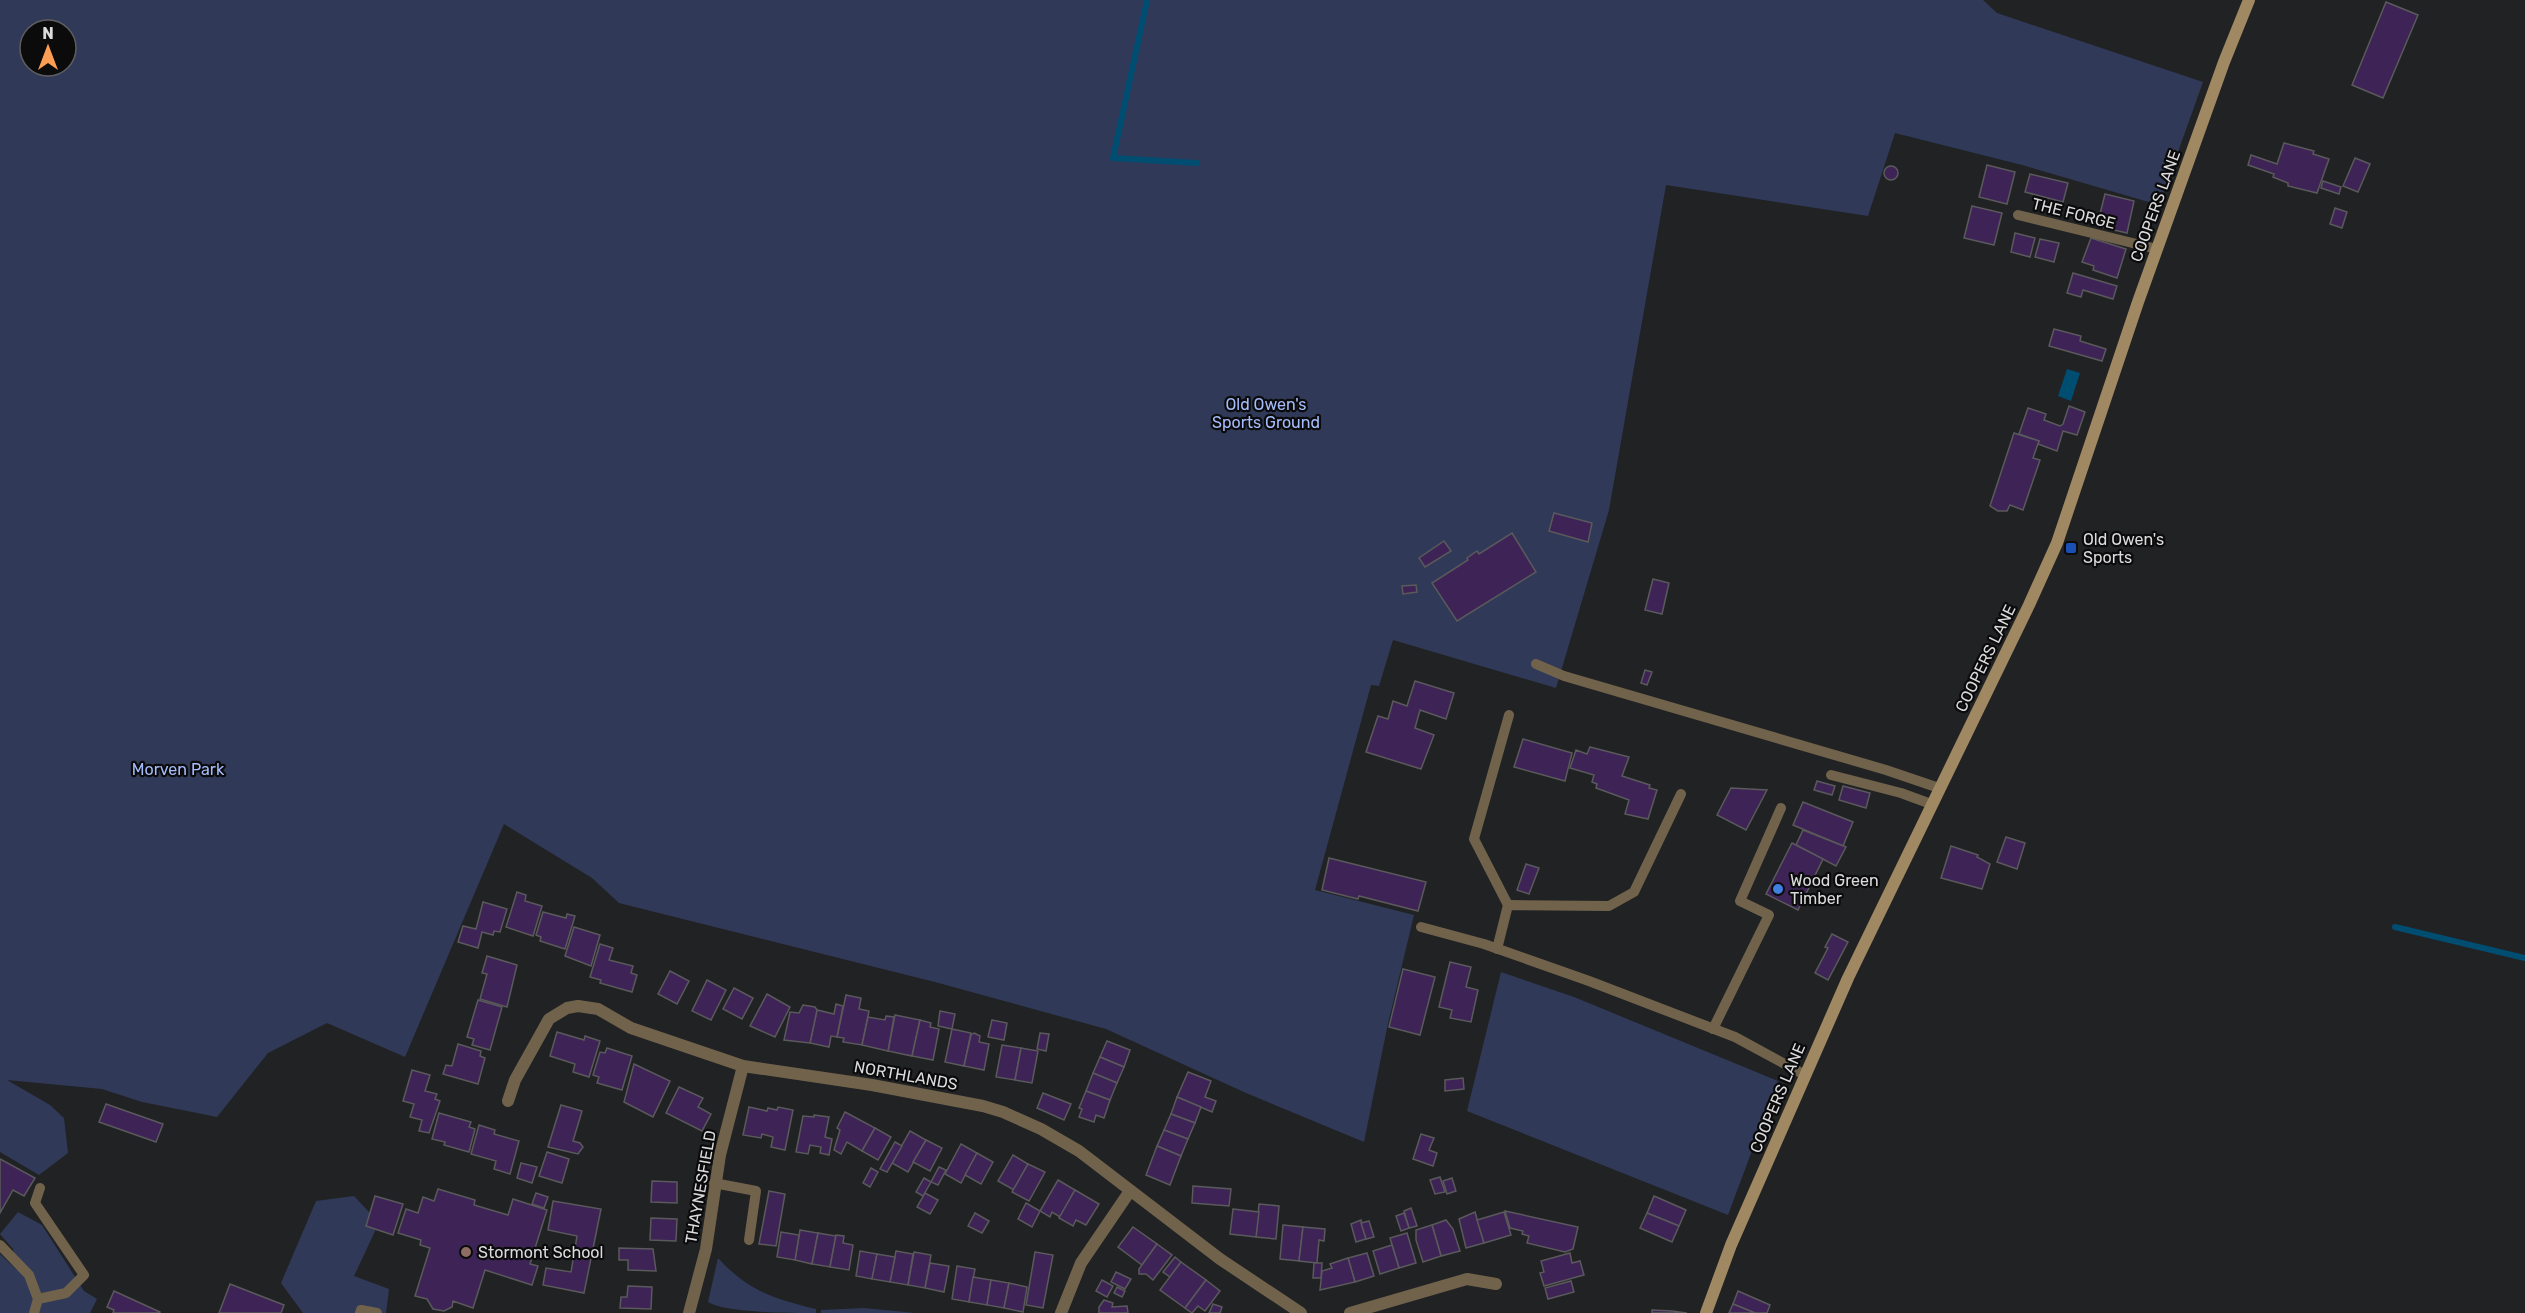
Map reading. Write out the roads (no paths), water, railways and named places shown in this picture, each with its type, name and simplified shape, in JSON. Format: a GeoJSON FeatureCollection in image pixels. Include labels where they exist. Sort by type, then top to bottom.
{"type":"FeatureCollection","features":[{"type":"Feature","properties":{"kind":"main road","name":"COOPERS LANE"},"geometry":{"type":"LineString","coordinates":[[1706,1313],[1731,1245],[1848,978],[2057,543],[2157,249],[2224,62],[2249,0]]}},
{"type":"Feature","properties":{"kind":"street","name":"NORTHLANDS"},"geometry":{"type":"LineString","coordinates":[[508,1101],[515,1080],[549,1019],[567,1008],[578,1006],[598,1009],[631,1028],[743,1065],[911,1091],[1004,1112],[1041,1129],[1079,1151],[1220,1259],[1301,1313]]}},
{"type":"Feature","properties":{"kind":"street","name":"THAYNESFIELD"},"geometry":{"type":"LineString","coordinates":[[693,1312],[706,1249],[714,1183],[743,1065]]}},
{"type":"Feature","properties":{"kind":"street"},"geometry":{"type":"LineString","coordinates":[[1061,1313],[1081,1263],[1130,1191]]}},
{"type":"Feature","properties":{"kind":"street"},"geometry":{"type":"LineString","coordinates":[[1350,1313],[1467,1279],[1496,1284]]}},
{"type":"Feature","properties":{"kind":"lane","name":"THE FORGE"},"geometry":{"type":"LineString","coordinates":[[2018,215],[2157,249]]}},
{"type":"Feature","properties":{"kind":"lane"},"geometry":{"type":"LineString","coordinates":[[1536,663],[1563,676],[1886,770],[1939,788]]}},
{"type":"Feature","properties":{"kind":"lane"},"geometry":{"type":"LineString","coordinates":[[1497,949],[1508,905],[1474,839],[1509,716]]}},
{"type":"Feature","properties":{"kind":"lane"},"geometry":{"type":"LineString","coordinates":[[1831,775],[1931,804]]}},
{"type":"Feature","properties":{"kind":"lane"},"geometry":{"type":"LineString","coordinates":[[1508,905],[1609,906],[1634,892],[1682,794]]}},
{"type":"Feature","properties":{"kind":"lane"},"geometry":{"type":"LineString","coordinates":[[1713,1029],[1769,915],[1740,901],[1781,808]]}},
{"type":"Feature","properties":{"kind":"lane"},"geometry":{"type":"LineString","coordinates":[[1421,927],[1497,949],[1589,981],[1735,1037],[1804,1075]]}},
{"type":"Feature","properties":{"kind":"lane"},"geometry":{"type":"LineString","coordinates":[[714,1183],[756,1191],[748,1240]]}},
{"type":"Feature","properties":{"kind":"lane"},"geometry":{"type":"LineString","coordinates":[[38,1299],[66,1293],[84,1275],[35,1203],[40,1188]]}},
{"type":"Feature","properties":{"kind":"lane"},"geometry":{"type":"LineString","coordinates":[[0,1245],[29,1275],[38,1299],[34,1313]]}},
{"type":"Feature","properties":{"kind":"lane"},"geometry":{"type":"LineString","coordinates":[[360,1313],[361,1310],[377,1313]]}},
{"type":"Feature","properties":{"kind":"waterway"},"geometry":{"type":"LineString","coordinates":[[1147,0],[1113,158],[1197,163]]}},
{"type":"Feature","properties":{"kind":"waterway"},"geometry":{"type":"LineString","coordinates":[[2395,927],[2525,958]]}},
{"type":"Feature","properties":{"kind":"place","name":"Old Owen's Sports"},"geometry":{"type":"Point","coordinates":[2071,548]}},
{"type":"Feature","properties":{"kind":"place","name":"Wood Green Timber"},"geometry":{"type":"Point","coordinates":[1778,889]}},
{"type":"Feature","properties":{"kind":"place","name":"Stormont School"},"geometry":{"type":"Point","coordinates":[466,1252]}},
{"type":"Feature","properties":{"kind":"park label","name":"Old Owen's Sports Ground"},"geometry":{"type":"Point","coordinates":[1266,413]}},
{"type":"Feature","properties":{"kind":"park label","name":"Morven Park"},"geometry":{"type":"Point","coordinates":[178,769]}}]}
